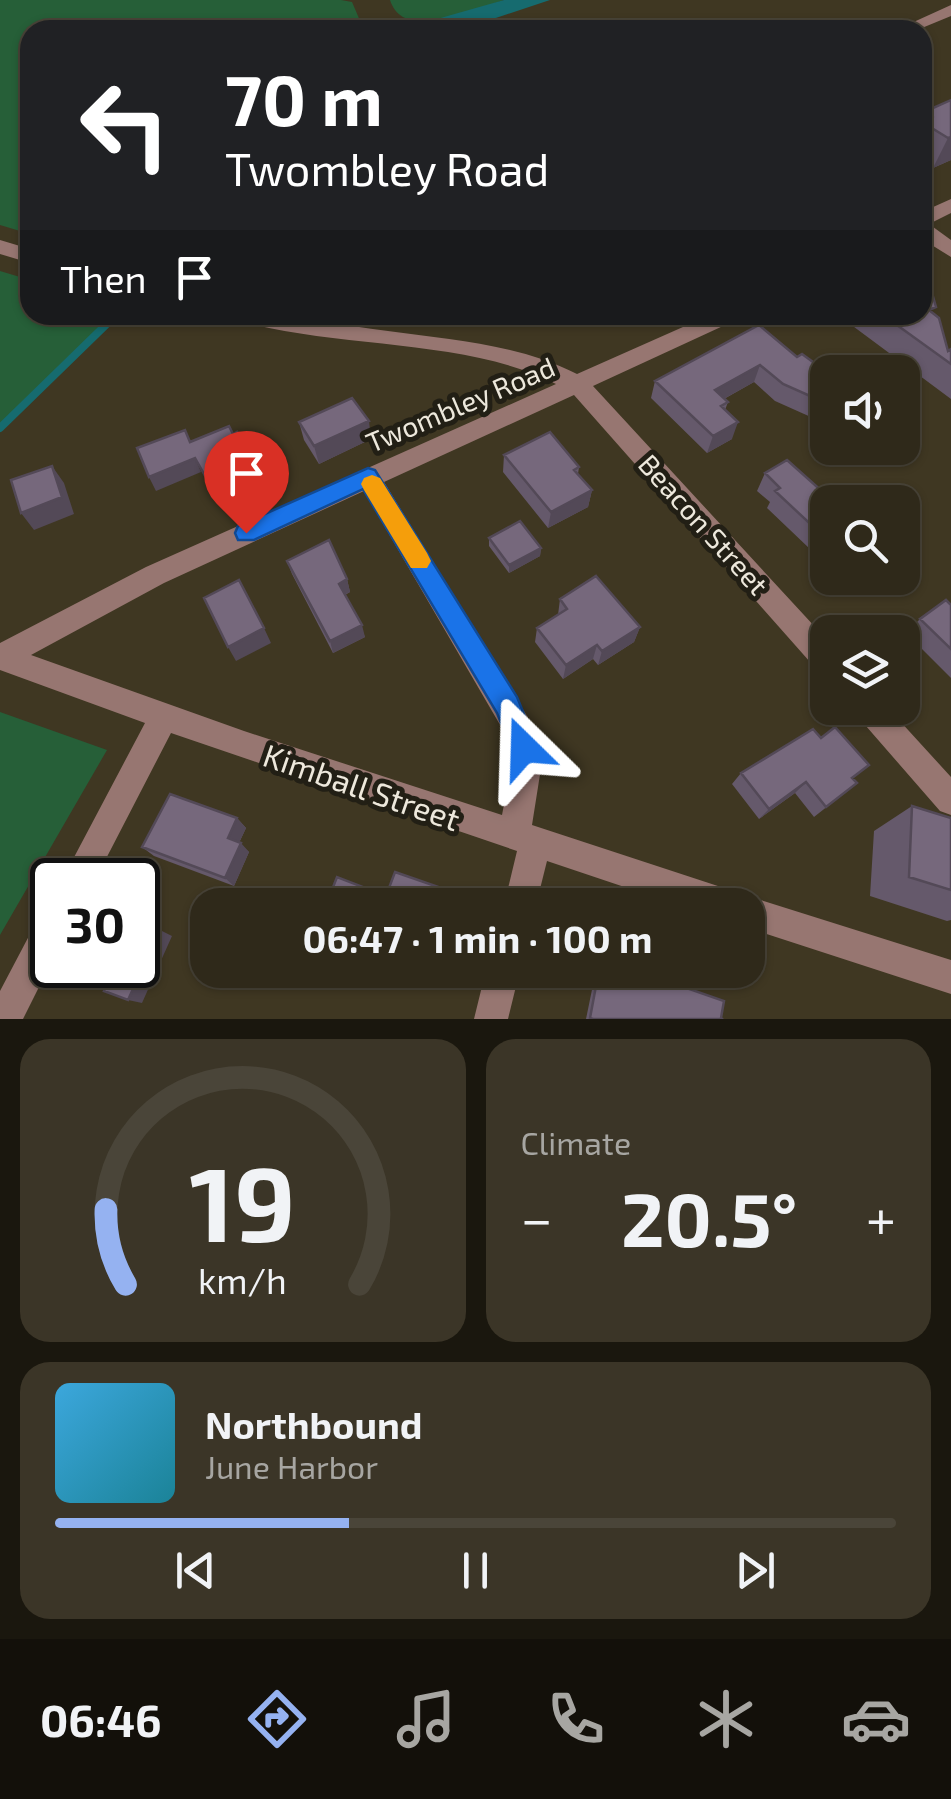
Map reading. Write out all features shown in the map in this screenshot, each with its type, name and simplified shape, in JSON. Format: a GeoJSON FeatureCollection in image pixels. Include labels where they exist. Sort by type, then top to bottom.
{"type":"FeatureCollection","features":[{"type":"Feature","properties":{"kind":"street"},"geometry":{"type":"LineString","coordinates":[[928,20],[951,10]]}},
{"type":"Feature","properties":{"kind":"street"},"geometry":{"type":"LineString","coordinates":[[295,325],[506,356],[546,367],[580,386]]}},
{"type":"Feature","properties":{"kind":"street","name":"Twombley Road"},"geometry":{"type":"LineString","coordinates":[[0,656],[155,575],[368,476],[580,386],[707,325]]}},
{"type":"Feature","properties":{"kind":"street","name":"Beacon Street"},"geometry":{"type":"LineString","coordinates":[[580,386],[810,642]]}},
{"type":"Feature","properties":{"kind":"street"},"geometry":{"type":"LineString","coordinates":[[368,476],[517,726],[526,768],[521,888]]}},
{"type":"Feature","properties":{"kind":"street","name":"Kimball Street"},"geometry":{"type":"LineString","coordinates":[[0,656],[163,718],[674,888]]}},
{"type":"Feature","properties":{"kind":"street"},"geometry":{"type":"LineString","coordinates":[[90,858],[163,718]]}},
{"type":"Feature","properties":{"kind":"street"},"geometry":{"type":"LineString","coordinates":[[884,725],[951,800]]}},
{"type":"Feature","properties":{"kind":"street"},"geometry":{"type":"LineString","coordinates":[[765,917],[951,977]]}},
{"type":"Feature","properties":{"kind":"street"},"geometry":{"type":"LineString","coordinates":[[4,1019],[30,969]]}},
{"type":"Feature","properties":{"kind":"street"},"geometry":{"type":"LineString","coordinates":[[490,1019],[498,988]]}},
{"type":"Feature","properties":{"kind":"green space"},"geometry":{"type":"Polygon","coordinates":[[[0,0],[352,2],[360,20],[20,20],[20,231],[0,225],[0,0]]]}},
{"type":"Feature","properties":{"kind":"green space"},"geometry":{"type":"Polygon","coordinates":[[[390,0],[504,0],[441,20],[410,20],[398,13],[390,0]]]}},
{"type":"Feature","properties":{"kind":"green space"},"geometry":{"type":"Polygon","coordinates":[[[0,271],[20,277],[20,325],[106,325],[0,429],[0,271]]]}},
{"type":"Feature","properties":{"kind":"green space"},"geometry":{"type":"Polygon","coordinates":[[[0,712],[107,750],[45,858],[30,858],[30,883],[0,935],[0,712]]]}},
{"type":"Feature","properties":{"kind":"water"},"geometry":{"type":"Polygon","coordinates":[[[504,0],[550,0],[490,20],[434,20],[504,0]]]}},
{"type":"Feature","properties":{"kind":"building"},"geometry":{"type":"Polygon","coordinates":[[[951,100],[951,137],[932,128],[932,108],[951,100]]]}},
{"type":"Feature","properties":{"kind":"building"},"geometry":{"type":"Polygon","coordinates":[[[932,312],[939,318],[948,351],[951,349],[951,364],[897,325],[932,325],[932,312]]]}},
{"type":"Feature","properties":{"kind":"building"},"geometry":{"type":"Polygon","coordinates":[[[759,325],[797,357],[802,354],[810,360],[810,396],[783,384],[760,365],[715,390],[728,402],[721,406],[738,422],[713,436],[655,381],[759,325]]]}},
{"type":"Feature","properties":{"kind":"building"},"geometry":{"type":"Polygon","coordinates":[[[352,398],[369,421],[314,446],[299,422],[352,398]]]}},
{"type":"Feature","properties":{"kind":"building"},"geometry":{"type":"Polygon","coordinates":[[[229,426],[233,434],[237,432],[258,469],[213,490],[195,458],[149,477],[137,448],[185,430],[190,442],[229,426]]]}},
{"type":"Feature","properties":{"kind":"building"},"geometry":{"type":"Polygon","coordinates":[[[550,432],[592,490],[551,512],[504,455],[550,432]]]}},
{"type":"Feature","properties":{"kind":"building"},"geometry":{"type":"Polygon","coordinates":[[[787,460],[815,485],[810,485],[810,524],[775,491],[780,488],[765,473],[787,460]]]}},
{"type":"Feature","properties":{"kind":"building"},"geometry":{"type":"Polygon","coordinates":[[[52,466],[62,497],[21,513],[11,480],[52,466]]]}},
{"type":"Feature","properties":{"kind":"building"},"geometry":{"type":"Polygon","coordinates":[[[520,521],[541,548],[509,565],[489,538],[520,521]]]}},
{"type":"Feature","properties":{"kind":"building"},"geometry":{"type":"Polygon","coordinates":[[[329,540],[347,579],[339,584],[362,625],[330,641],[287,561],[329,540]]]}},
{"type":"Feature","properties":{"kind":"building"},"geometry":{"type":"Polygon","coordinates":[[[596,576],[640,627],[602,651],[597,645],[566,665],[537,628],[567,609],[560,599],[596,576]]]}},
{"type":"Feature","properties":{"kind":"building"},"geometry":{"type":"Polygon","coordinates":[[[239,580],[264,628],[228,647],[204,598],[239,580]]]}},
{"type":"Feature","properties":{"kind":"building"},"geometry":{"type":"Polygon","coordinates":[[[946,600],[951,605],[951,649],[920,619],[946,600]]]}},
{"type":"Feature","properties":{"kind":"building"},"geometry":{"type":"Polygon","coordinates":[[[835,727],[869,765],[852,778],[857,783],[826,807],[806,782],[769,809],[741,773],[813,729],[821,738],[835,727]]]}},
{"type":"Feature","properties":{"kind":"building"},"geometry":{"type":"Polygon","coordinates":[[[170,794],[237,818],[228,838],[241,843],[225,878],[142,847],[170,794]]]}},
{"type":"Feature","properties":{"kind":"building"},"geometry":{"type":"Polygon","coordinates":[[[912,806],[951,818],[951,890],[909,877],[912,806]]]}},
{"type":"Feature","properties":{"kind":"building"},"geometry":{"type":"Polygon","coordinates":[[[395,872],[441,888],[389,888],[395,872]]]}},
{"type":"Feature","properties":{"kind":"building"},"geometry":{"type":"Polygon","coordinates":[[[337,877],[365,888],[333,888],[337,877]]]}},
{"type":"Feature","properties":{"kind":"building"},"geometry":{"type":"Polygon","coordinates":[[[106,988],[133,988],[128,1000],[104,991],[106,988]]]}},
{"type":"Feature","properties":{"kind":"building"},"geometry":{"type":"Polygon","coordinates":[[[596,988],[687,988],[724,1001],[723,1019],[590,1018],[596,988]]]}},
{"type":"Feature","properties":{"kind":"waterway"},"geometry":{"type":"LineString","coordinates":[[0,428],[106,325]]}},
{"type":"Feature","properties":{"kind":"slow traffic"},"geometry":{"type":"LineString","coordinates":[[372,484],[419,561]]}},
{"type":"Feature","properties":{"kind":"route"},"geometry":{"type":"LineString","coordinates":[[246,533],[368,476],[508,706],[524,748]]}}]}
